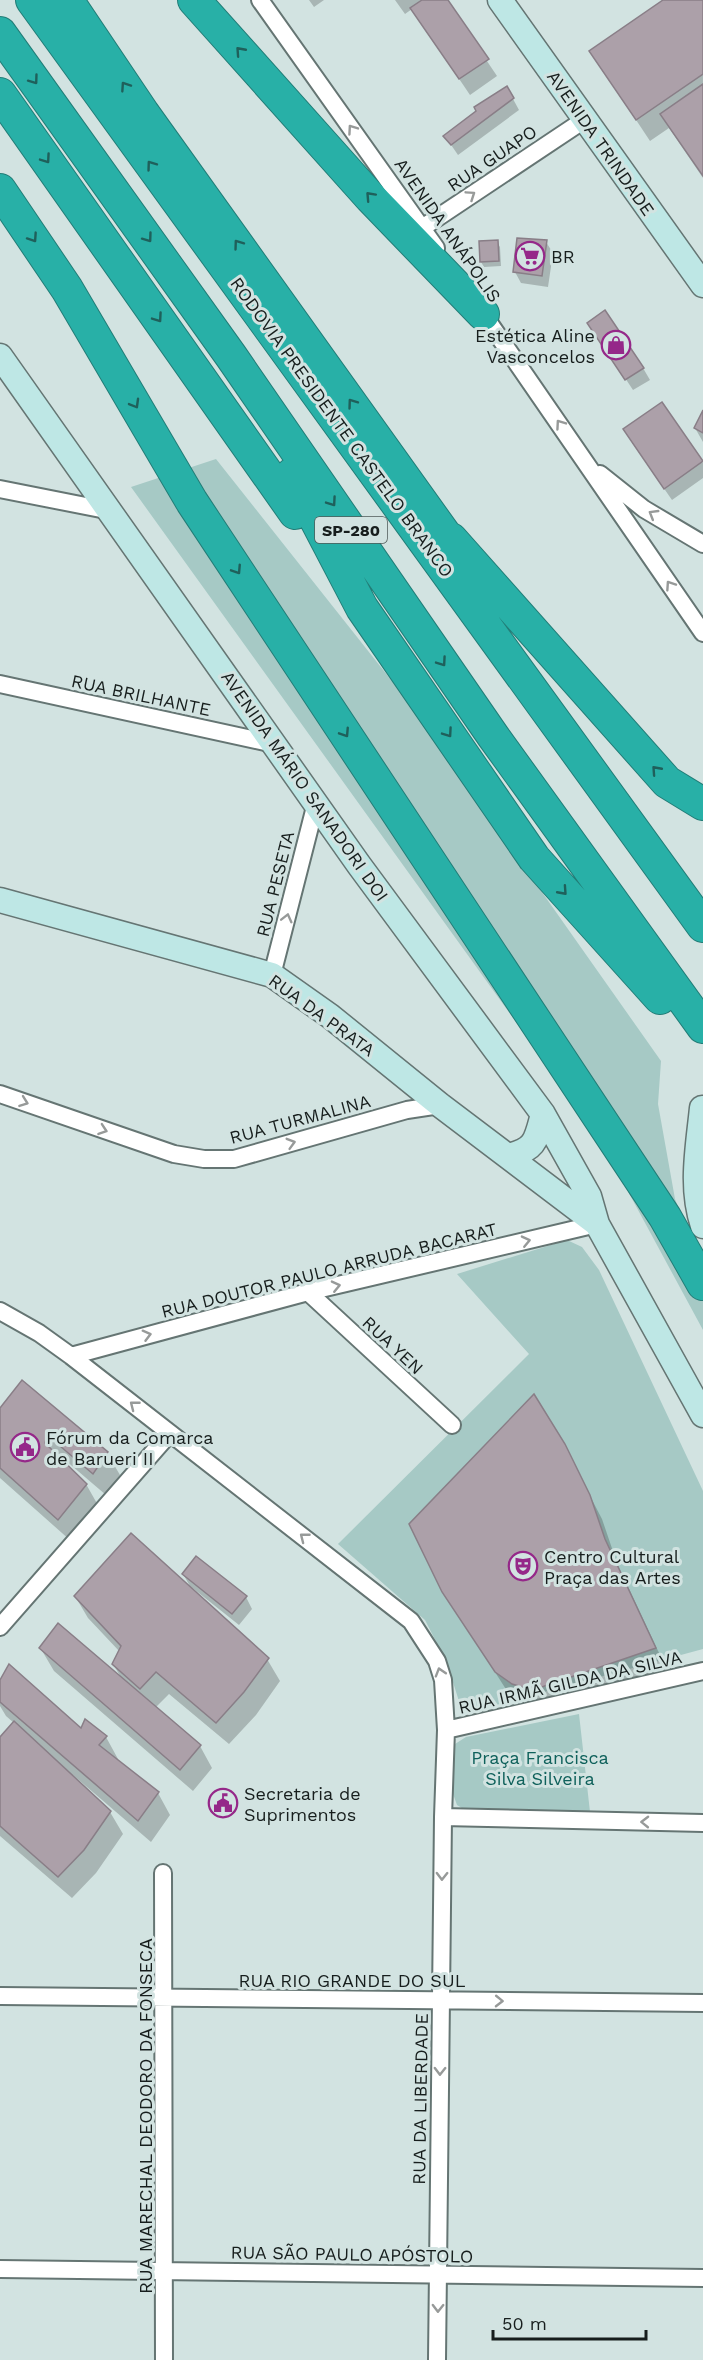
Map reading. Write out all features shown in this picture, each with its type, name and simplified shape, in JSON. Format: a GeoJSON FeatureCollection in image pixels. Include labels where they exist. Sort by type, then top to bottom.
{"type":"FeatureCollection","features":[{"type":"Feature","properties":{"kind":"highway","name":"RODOVIA PRESIDENTE CASTELO BRANCO"},"geometry":{"type":"LineString","coordinates":[[32,0],[703,926]]}},
{"type":"Feature","properties":{"kind":"highway","name":"RODOVIA PRESIDENTE CASTELO BRANCO"},"geometry":{"type":"LineString","coordinates":[[67,0],[143,113],[447,534],[651,853]]}},
{"type":"Feature","properties":{"kind":"highway"},"geometry":{"type":"LineString","coordinates":[[194,0],[371,198],[483,314]]}},
{"type":"Feature","properties":{"kind":"highway","name":"SP-280"},"geometry":{"type":"LineString","coordinates":[[0,33],[231,356],[493,736],[703,1027]]}},
{"type":"Feature","properties":{"kind":"highway"},"geometry":{"type":"LineString","coordinates":[[0,94],[362,608],[534,858],[703,1045]]}},
{"type":"Feature","properties":{"kind":"highway"},"geometry":{"type":"LineString","coordinates":[[0,190],[67,289],[192,502],[665,1217],[703,1284]]}},
{"type":"Feature","properties":{"kind":"highway"},"geometry":{"type":"LineString","coordinates":[[231,356],[362,608]]}},
{"type":"Feature","properties":{"kind":"highway"},"geometry":{"type":"LineString","coordinates":[[337,420],[447,534],[667,782],[703,804]]}},
{"type":"Feature","properties":{"kind":"highway"},"geometry":{"type":"LineString","coordinates":[[651,853],[703,915]]}},
{"type":"Feature","properties":{"kind":"main road","name":"AVENIDA TRINDADE"},"geometry":{"type":"LineString","coordinates":[[500,0],[703,285]]}},
{"type":"Feature","properties":{"kind":"main road","name":"AVENIDA MÁRIO SANADORI DOI"},"geometry":{"type":"LineString","coordinates":[[0,356],[316,803],[543,1114],[589,1196],[597,1224]]}},
{"type":"Feature","properties":{"kind":"main road","name":"RUA DA PRATA"},"geometry":{"type":"LineString","coordinates":[[0,900],[272,975],[330,1016],[440,1105],[597,1224]]}},
{"type":"Feature","properties":{"kind":"main road"},"geometry":{"type":"LineString","coordinates":[[702,1108],[695,1178],[696,1206],[703,1226]]}},
{"type":"Feature","properties":{"kind":"main road"},"geometry":{"type":"LineString","coordinates":[[508,1156],[525,1152],[532,1146],[543,1114]]}},
{"type":"Feature","properties":{"kind":"main road"},"geometry":{"type":"LineString","coordinates":[[597,1224],[697,1397],[703,1415]]}},
{"type":"Feature","properties":{"kind":"street","name":"AVENIDA ANÁPOLIS"},"geometry":{"type":"LineString","coordinates":[[260,0],[483,314],[703,633]]}},
{"type":"Feature","properties":{"kind":"street","name":"RUA GUAPO"},"geometry":{"type":"LineString","coordinates":[[422,228],[584,120]]}},
{"type":"Feature","properties":{"kind":"street"},"geometry":{"type":"LineString","coordinates":[[587,463],[644,509],[703,544]]}},
{"type":"Feature","properties":{"kind":"street"},"geometry":{"type":"LineString","coordinates":[[0,489],[111,512]]}},
{"type":"Feature","properties":{"kind":"street","name":"RUA BRILHANTE"},"geometry":{"type":"LineString","coordinates":[[0,684],[274,744]]}},
{"type":"Feature","properties":{"kind":"street","name":"RUA PESETA"},"geometry":{"type":"LineString","coordinates":[[272,975],[316,803]]}},
{"type":"Feature","properties":{"kind":"street","name":"RUA TURMALINA"},"geometry":{"type":"LineString","coordinates":[[0,1094],[174,1154],[204,1159],[234,1159],[407,1110],[440,1105]]}},
{"type":"Feature","properties":{"kind":"street","name":"RUA DOUTOR PAULO ARRUDA BACARAT"},"geometry":{"type":"LineString","coordinates":[[70,1356],[308,1292],[597,1224]]}},
{"type":"Feature","properties":{"kind":"street","name":"RUA YEN"},"geometry":{"type":"LineString","coordinates":[[308,1292],[452,1425]]}},
{"type":"Feature","properties":{"kind":"street","name":"RUA DA LIBERDADE"},"geometry":{"type":"LineString","coordinates":[[0,1311],[39,1333],[70,1356],[411,1621],[437,1661],[443,1680],[446,1730],[442,1817],[437,2360]]}},
{"type":"Feature","properties":{"kind":"street"},"geometry":{"type":"LineString","coordinates":[[0,1627],[170,1433]]}},
{"type":"Feature","properties":{"kind":"street","name":"RUA IRMÃ GILDA DA SILVA"},"geometry":{"type":"LineString","coordinates":[[446,1730],[703,1671]]}},
{"type":"Feature","properties":{"kind":"street"},"geometry":{"type":"LineString","coordinates":[[442,1817],[703,1823]]}},
{"type":"Feature","properties":{"kind":"street","name":"RUA MARECHAL DEODORO DA FONSECA"},"geometry":{"type":"LineString","coordinates":[[163,1873],[166,2271],[164,2360]]}},
{"type":"Feature","properties":{"kind":"street","name":"RUA RIO GRANDE DO SUL"},"geometry":{"type":"LineString","coordinates":[[0,1996],[703,2002]]}},
{"type":"Feature","properties":{"kind":"street","name":"RUA SÃO PAULO APÓSTOLO"},"geometry":{"type":"LineString","coordinates":[[0,2269],[703,2278]]}},
{"type":"Feature","properties":{"kind":"green space"},"geometry":{"type":"Polygon","coordinates":[[[216,459],[403,695],[661,1061],[658,1104],[675,1199],[703,1268],[703,1330],[598,1136],[131,487],[216,459]]]}},
{"type":"Feature","properties":{"kind":"green space"},"geometry":{"type":"Polygon","coordinates":[[[567,1240],[582,1247],[599,1270],[703,1491],[703,1649],[463,1714],[447,1663],[425,1620],[338,1544],[529,1354],[457,1274],[567,1240]]]}},
{"type":"Feature","properties":{"kind":"green space","name":"Praça Francisca Silva Silveira"},"geometry":{"type":"Polygon","coordinates":[[[579,1714],[590,1812],[470,1813],[457,1805],[452,1791],[455,1744],[466,1737],[579,1714]]]}},
{"type":"Feature","properties":{"kind":"building"},"geometry":{"type":"Polygon","coordinates":[[[422,0],[448,0],[489,59],[459,79],[410,8],[422,0]]]}},
{"type":"Feature","properties":{"kind":"building"},"geometry":{"type":"Polygon","coordinates":[[[663,0],[703,0],[703,74],[636,120],[589,51],[663,0]]]}},
{"type":"Feature","properties":{"kind":"building"},"geometry":{"type":"Polygon","coordinates":[[[703,84],[703,176],[660,114],[703,84]]]}},
{"type":"Feature","properties":{"kind":"building"},"geometry":{"type":"Polygon","coordinates":[[[507,86],[514,98],[451,145],[443,136],[476,111],[474,107],[507,86]]]}},
{"type":"Feature","properties":{"kind":"building","name":"BR"},"geometry":{"type":"Polygon","coordinates":[[[517,238],[547,240],[542,276],[513,272],[517,238]]]}},
{"type":"Feature","properties":{"kind":"building"},"geometry":{"type":"Polygon","coordinates":[[[498,240],[499,261],[480,262],[479,241],[498,240]]]}},
{"type":"Feature","properties":{"kind":"building","name":"Estética Aline Vasconcelos"},"geometry":{"type":"Polygon","coordinates":[[[605,310],[644,368],[625,380],[587,323],[605,310]]]}},
{"type":"Feature","properties":{"kind":"building"},"geometry":{"type":"Polygon","coordinates":[[[662,402],[703,461],[664,489],[623,429],[662,402]]]}},
{"type":"Feature","properties":{"kind":"building"},"geometry":{"type":"Polygon","coordinates":[[[703,410],[703,433],[694,428],[703,410]]]}},
{"type":"Feature","properties":{"kind":"building","name":"Fórum da Comarca de Barueri II"},"geometry":{"type":"Polygon","coordinates":[[[22,1380],[108,1452],[93,1474],[47,1435],[45,1443],[87,1484],[58,1520],[0,1468],[0,1408],[22,1380]]]}},
{"type":"Feature","properties":{"kind":"building","name":"Centro Cultural Praça das Artes"},"geometry":{"type":"Polygon","coordinates":[[[534,1394],[565,1444],[590,1495],[605,1539],[656,1648],[533,1690],[512,1684],[495,1672],[442,1592],[409,1524],[534,1394]]]}},
{"type":"Feature","properties":{"kind":"building"},"geometry":{"type":"Polygon","coordinates":[[[131,1533],[269,1658],[244,1692],[216,1723],[156,1672],[140,1689],[112,1664],[121,1646],[74,1596],[131,1533]]]}},
{"type":"Feature","properties":{"kind":"building"},"geometry":{"type":"Polygon","coordinates":[[[196,1556],[247,1596],[232,1614],[182,1574],[196,1556]]]}},
{"type":"Feature","properties":{"kind":"building"},"geometry":{"type":"Polygon","coordinates":[[[58,1623],[201,1745],[180,1770],[39,1648],[58,1623]]]}},
{"type":"Feature","properties":{"kind":"building"},"geometry":{"type":"Polygon","coordinates":[[[9,1664],[81,1728],[85,1719],[107,1736],[99,1745],[159,1792],[138,1821],[0,1702],[0,1680],[9,1664]]]}},
{"type":"Feature","properties":{"kind":"building"},"geometry":{"type":"Polygon","coordinates":[[[14,1721],[111,1811],[84,1850],[58,1877],[0,1826],[0,1737],[14,1721]]]}},
{"type":"Feature","properties":{"kind":"place","name":"BR"},"geometry":{"type":"Point","coordinates":[530,256]}},
{"type":"Feature","properties":{"kind":"place","name":"Estética Aline Vasconcelos"},"geometry":{"type":"Point","coordinates":[616,345]}},
{"type":"Feature","properties":{"kind":"place","name":"Fórum da Comarca de Barueri II"},"geometry":{"type":"Point","coordinates":[25,1447]}},
{"type":"Feature","properties":{"kind":"place","name":"Centro Cultural Praça das Artes"},"geometry":{"type":"Point","coordinates":[523,1566]}},
{"type":"Feature","properties":{"kind":"place","name":"Secretaria de Suprimentos"},"geometry":{"type":"Point","coordinates":[223,1803]}}]}
